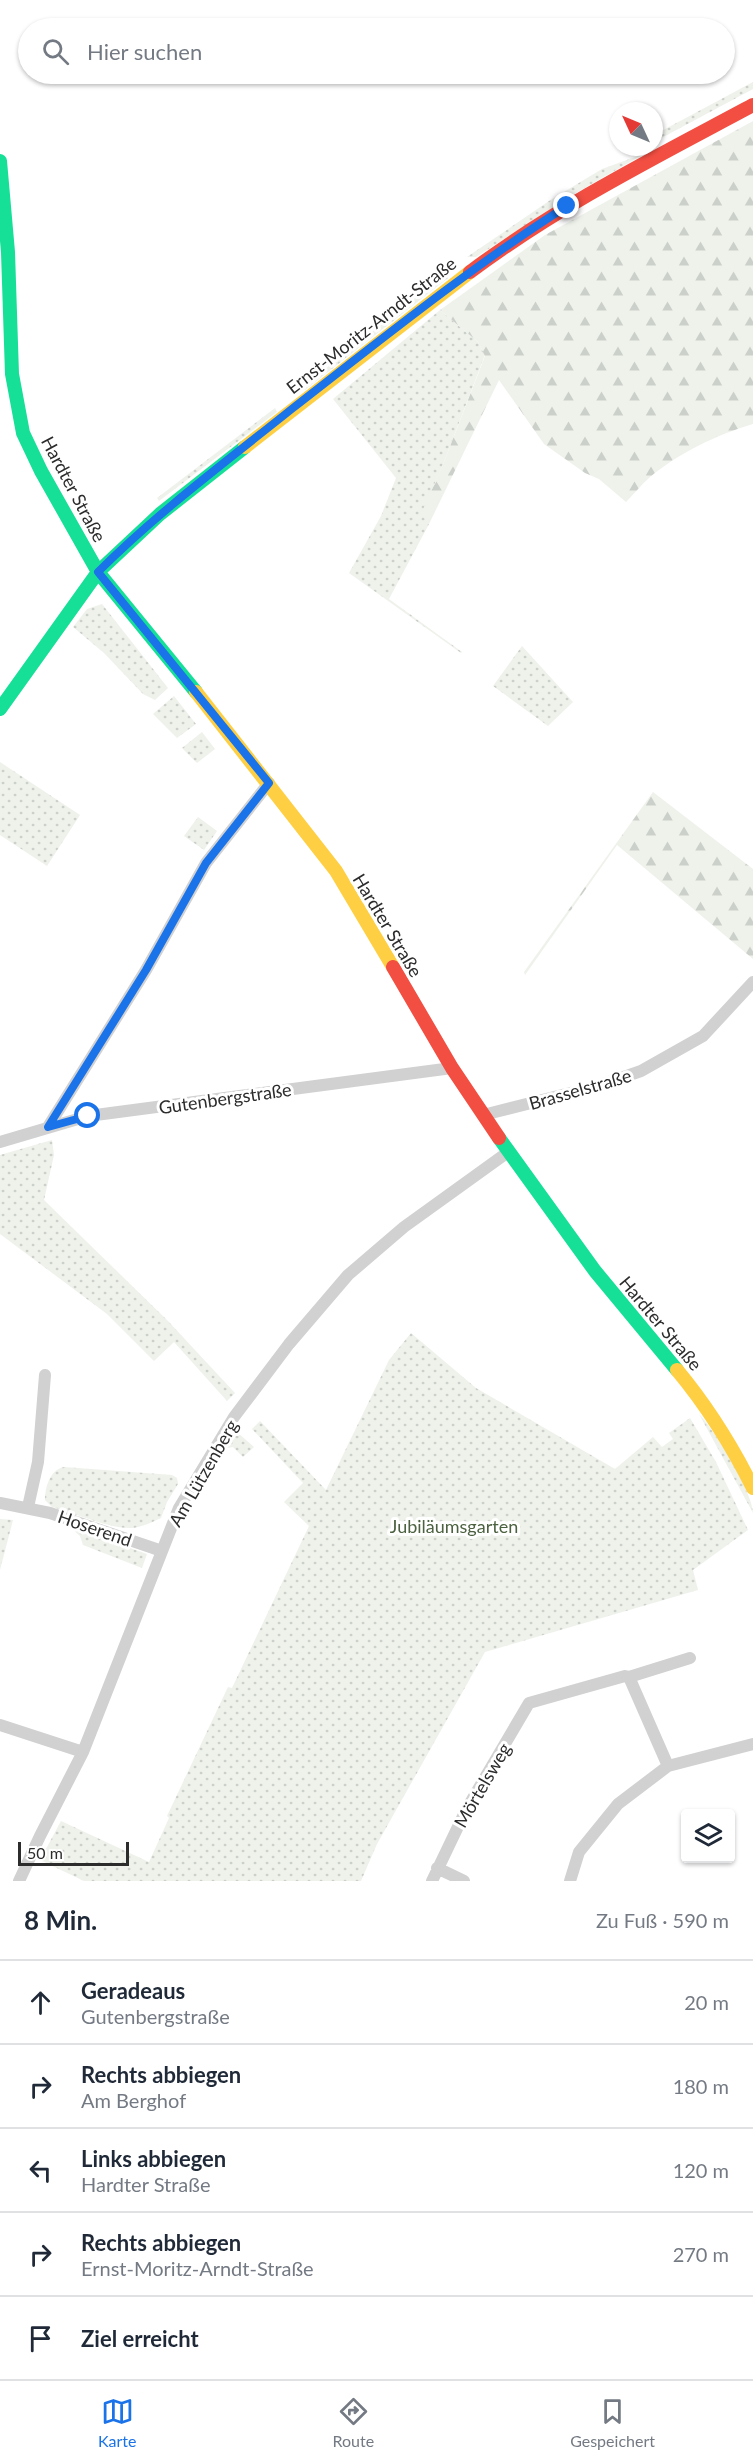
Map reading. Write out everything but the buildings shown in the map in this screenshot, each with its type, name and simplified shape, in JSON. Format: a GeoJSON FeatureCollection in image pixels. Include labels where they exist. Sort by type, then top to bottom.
{"type":"FeatureCollection","features":[{"type":"Feature","properties":{"kind":"main road","name":"Ernst-Moritz-Arndt-Straße"},"geometry":{"type":"LineString","coordinates":[[0,709],[98,572],[159,514],[473,268],[567,206],[753,105]]}},
{"type":"Feature","properties":{"kind":"main road","name":"Hardter Straße"},"geometry":{"type":"LineString","coordinates":[[0,161],[8,252],[12,374],[23,433],[41,471],[98,572],[269,783],[336,871],[452,1068],[508,1152],[595,1271],[692,1388],[735,1452],[753,1488]]}},
{"type":"Feature","properties":{"kind":"street"},"geometry":{"type":"LineString","coordinates":[[0,366],[12,374]]}},
{"type":"Feature","properties":{"kind":"street"},"geometry":{"type":"LineString","coordinates":[[48,1127],[146,970],[206,863],[269,783]]}},
{"type":"Feature","properties":{"kind":"street","name":"Brasselstraße"},"geometry":{"type":"LineString","coordinates":[[483,1115],[598,1086],[641,1071],[703,1036],[753,982]]}},
{"type":"Feature","properties":{"kind":"street","name":"Gutenbergstraße"},"geometry":{"type":"LineString","coordinates":[[0,1142],[88,1116],[452,1068]]}},
{"type":"Feature","properties":{"kind":"street","name":"Am Lützenberg"},"geometry":{"type":"LineString","coordinates":[[20,1881],[83,1752],[179,1508],[234,1417],[289,1344],[348,1275],[404,1227],[508,1152]]}},
{"type":"Feature","properties":{"kind":"street"},"geometry":{"type":"LineString","coordinates":[[28,1507],[38,1462],[45,1375]]}},
{"type":"Feature","properties":{"kind":"street","name":"Hoserend"},"geometry":{"type":"LineString","coordinates":[[0,1503],[28,1507],[162,1551]]}},
{"type":"Feature","properties":{"kind":"street"},"geometry":{"type":"LineString","coordinates":[[668,1766],[629,1677],[690,1658]]}},
{"type":"Feature","properties":{"kind":"street","name":"Mörtelsweg"},"geometry":{"type":"LineString","coordinates":[[432,1881],[466,1810],[529,1703],[625,1676],[629,1677]]}},
{"type":"Feature","properties":{"kind":"street"},"geometry":{"type":"LineString","coordinates":[[0,1725],[83,1752]]}},
{"type":"Feature","properties":{"kind":"street"},"geometry":{"type":"LineString","coordinates":[[570,1881],[579,1852],[618,1804],[668,1766],[753,1744]]}},
{"type":"Feature","properties":{"kind":"street"},"geometry":{"type":"LineString","coordinates":[[437,1868],[464,1881]]}},
{"type":"Feature","properties":{"kind":"green space"},"geometry":{"type":"Polygon","coordinates":[[[753,82],[753,89],[663,137],[663,130],[753,82]]]}},
{"type":"Feature","properties":{"kind":"green space"},"geometry":{"type":"Polygon","coordinates":[[[753,121],[753,424],[726,433],[685,453],[649,478],[626,502],[599,479],[585,473],[544,444],[499,380],[429,524],[421,514],[485,356],[478,342],[440,310],[545,235],[753,121]]]}},
{"type":"Feature","properties":{"kind":"green space"},"geometry":{"type":"Polygon","coordinates":[[[641,156],[581,190],[476,257],[467,257],[549,201],[602,169],[641,156]]]}},
{"type":"Feature","properties":{"kind":"green space"},"geometry":{"type":"Polygon","coordinates":[[[449,271],[448,278],[305,390],[301,388],[449,271]]]}},
{"type":"Feature","properties":{"kind":"green space"},"geometry":{"type":"Polygon","coordinates":[[[440,310],[478,342],[485,355],[422,514],[429,524],[389,599],[461,653],[349,573],[381,516],[396,478],[333,399],[440,310]]]}},
{"type":"Feature","properties":{"kind":"green space"},"geometry":{"type":"Polygon","coordinates":[[[275,408],[277,412],[159,501],[157,498],[275,408]]]}},
{"type":"Feature","properties":{"kind":"green space"},"geometry":{"type":"Polygon","coordinates":[[[102,604],[168,688],[155,700],[143,694],[104,653],[73,627],[87,609],[102,604]]]}},
{"type":"Feature","properties":{"kind":"green space"},"geometry":{"type":"Polygon","coordinates":[[[522,646],[573,702],[548,726],[493,686],[522,646]]]}},
{"type":"Feature","properties":{"kind":"green space"},"geometry":{"type":"Polygon","coordinates":[[[174,696],[196,724],[177,738],[153,714],[174,696]]]}},
{"type":"Feature","properties":{"kind":"green space"},"geometry":{"type":"Polygon","coordinates":[[[202,732],[215,749],[197,763],[182,748],[202,732]]]}},
{"type":"Feature","properties":{"kind":"green space"},"geometry":{"type":"Polygon","coordinates":[[[0,762],[80,815],[47,866],[0,835],[0,762]]]}},
{"type":"Feature","properties":{"kind":"green space"},"geometry":{"type":"Polygon","coordinates":[[[653,792],[753,869],[753,959],[617,845],[525,975],[524,972],[653,792]]]}},
{"type":"Feature","properties":{"kind":"green space"},"geometry":{"type":"Polygon","coordinates":[[[198,817],[217,831],[204,850],[184,836],[198,817]]]}},
{"type":"Feature","properties":{"kind":"green space"},"geometry":{"type":"Polygon","coordinates":[[[52,1140],[54,1155],[44,1200],[168,1321],[235,1393],[227,1401],[174,1342],[154,1361],[107,1314],[0,1234],[0,1155],[52,1140]]]}},
{"type":"Feature","properties":{"kind":"green space","name":"Jubiläumsgarten"},"geometry":{"type":"Polygon","coordinates":[[[411,1333],[476,1388],[615,1469],[653,1437],[662,1447],[673,1439],[669,1433],[690,1418],[716,1462],[748,1530],[693,1570],[698,1590],[485,1652],[377,1844],[361,1881],[84,1881],[40,1860],[61,1821],[149,1862],[169,1818],[167,1816],[228,1687],[232,1688],[309,1526],[284,1502],[303,1483],[252,1429],[260,1421],[326,1490],[389,1360],[411,1333]]]}},
{"type":"Feature","properties":{"kind":"green space"},"geometry":{"type":"Polygon","coordinates":[[[699,1414],[740,1476],[753,1513],[699,1414]]]}},
{"type":"Feature","properties":{"kind":"green space"},"geometry":{"type":"Polygon","coordinates":[[[238,1433],[254,1447],[243,1457],[233,1447],[227,1448],[233,1436],[238,1433]]]}},
{"type":"Feature","properties":{"kind":"green space"},"geometry":{"type":"Polygon","coordinates":[[[64,1467],[172,1475],[177,1478],[178,1484],[161,1518],[138,1527],[121,1527],[52,1507],[45,1500],[49,1480],[55,1472],[64,1467]]]}},
{"type":"Feature","properties":{"kind":"green space"},"geometry":{"type":"Polygon","coordinates":[[[0,1519],[13,1520],[0,1570],[0,1519]]]}},
{"type":"Feature","properties":{"kind":"green space"},"geometry":{"type":"Polygon","coordinates":[[[70,1527],[147,1554],[142,1568],[83,1545],[80,1536],[70,1527]]]}},
{"type":"Feature","properties":{"kind":"traffic: fast"},"geometry":{"type":"LineString","coordinates":[[0,161],[8,252],[12,374],[23,433],[41,471],[98,572],[196,692]]}},
{"type":"Feature","properties":{"kind":"traffic: fast"},"geometry":{"type":"LineString","coordinates":[[0,709],[98,572],[160,514],[245,447]]}},
{"type":"Feature","properties":{"kind":"traffic: fast"},"geometry":{"type":"LineString","coordinates":[[499,1138],[595,1271],[677,1370]]}},
{"type":"Feature","properties":{"kind":"traffic: slow"},"geometry":{"type":"LineString","coordinates":[[245,447],[470,272]]}},
{"type":"Feature","properties":{"kind":"traffic: slow"},"geometry":{"type":"LineString","coordinates":[[196,692],[336,871],[393,967]]}},
{"type":"Feature","properties":{"kind":"traffic: slow"},"geometry":{"type":"LineString","coordinates":[[677,1370],[718,1427],[753,1488]]}},
{"type":"Feature","properties":{"kind":"traffic: jam"},"geometry":{"type":"LineString","coordinates":[[470,272],[503,248],[573,204],[753,105]]}},
{"type":"Feature","properties":{"kind":"traffic: jam"},"geometry":{"type":"LineString","coordinates":[[393,967],[452,1068],[499,1138]]}},
{"type":"Feature","properties":{"kind":"route"},"geometry":{"type":"LineString","coordinates":[[88,1116],[48,1127],[146,970],[206,863],[269,783],[98,572],[159,514],[306,398],[473,268],[567,206]]}}]}
